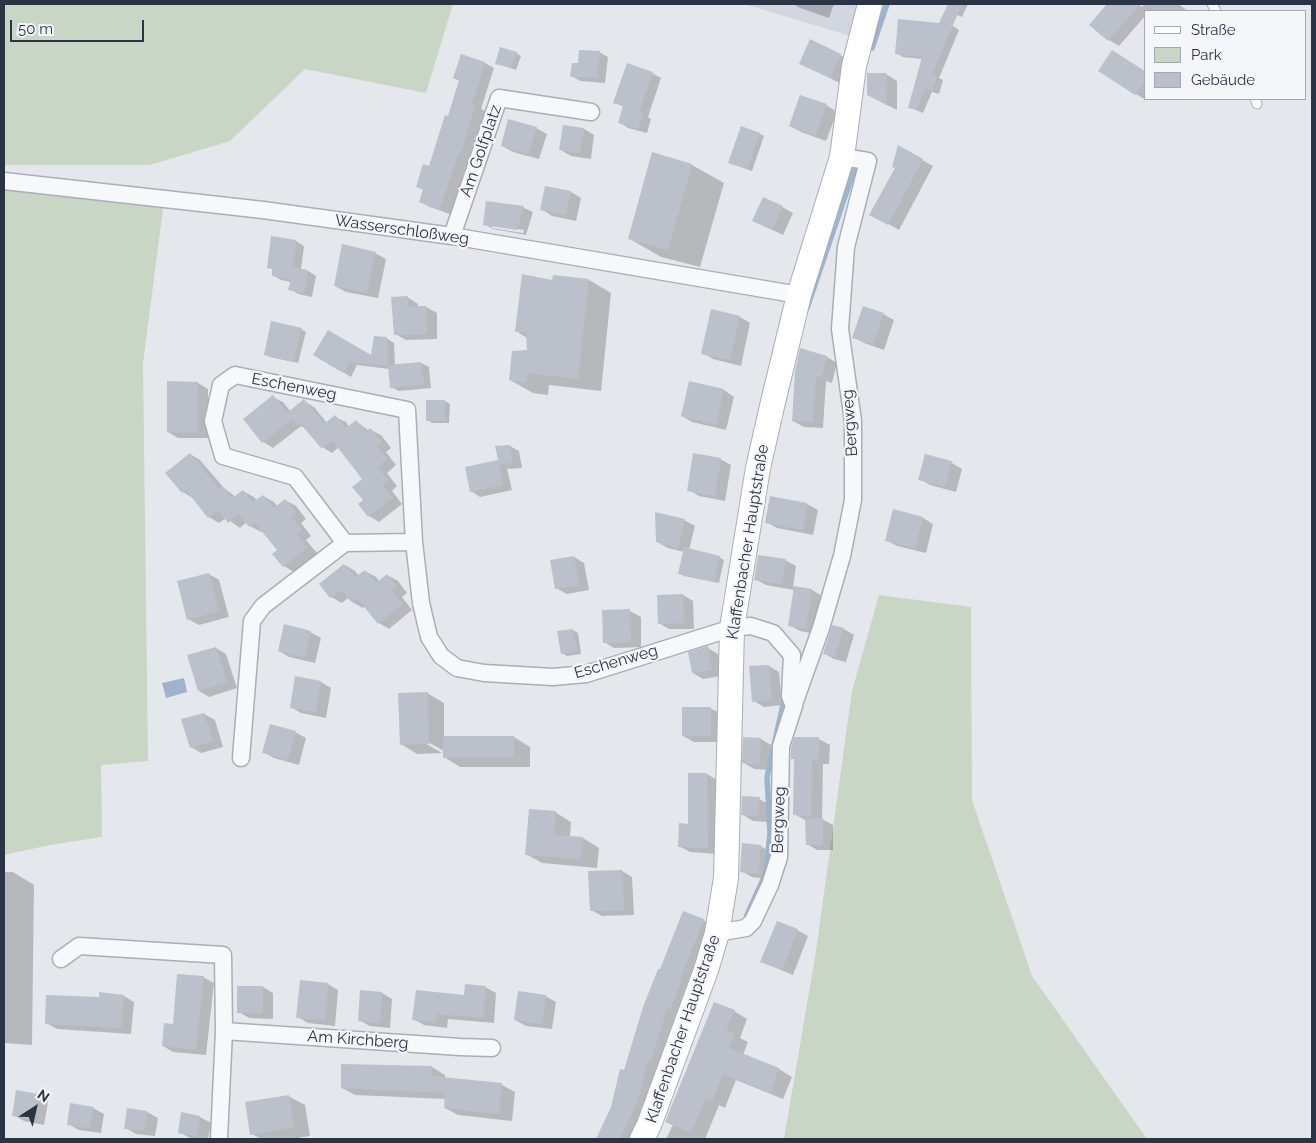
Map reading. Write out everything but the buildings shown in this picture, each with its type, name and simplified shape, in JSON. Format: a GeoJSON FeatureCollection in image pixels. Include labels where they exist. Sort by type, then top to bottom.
{"type":"FeatureCollection","features":[{"type":"Feature","properties":{"kind":"street","name":"Klaffenbacher Hauptstraße"},"geometry":{"type":"LineString","coordinates":[[642,1139],[649,1125],[700,988],[718,933],[726,878],[741,627],[758,468],[799,294],[842,157],[854,66],[870,4]]}},
{"type":"Feature","properties":{"kind":"street","name":"Am Golfplatz"},"geometry":{"type":"LineString","coordinates":[[452,236],[499,98],[591,112]]}},
{"type":"Feature","properties":{"kind":"street","name":"Bergweg"},"geometry":{"type":"LineString","coordinates":[[718,933],[746,928],[753,921],[770,885],[779,857],[781,746],[821,628],[842,556],[853,500],[853,421],[840,329],[846,247],[868,162],[842,157]]}},
{"type":"Feature","properties":{"kind":"street","name":"Wasserschloßweg"},"geometry":{"type":"LineString","coordinates":[[4,181],[263,210],[452,236],[799,294]]}},
{"type":"Feature","properties":{"kind":"street","name":"Eschenweg"},"geometry":{"type":"LineString","coordinates":[[345,542],[295,477],[224,456],[213,421],[221,385],[235,375],[407,410],[414,542],[421,603],[429,637],[441,656],[457,668],[484,673],[553,677],[586,674],[741,627]]}},
{"type":"Feature","properties":{"kind":"street"},"geometry":{"type":"LineString","coordinates":[[241,758],[252,621],[263,606],[345,542],[414,542]]}},
{"type":"Feature","properties":{"kind":"street","name":"Bergweg"},"geometry":{"type":"LineString","coordinates":[[741,627],[773,633],[792,656],[790,696],[794,706]]}},
{"type":"Feature","properties":{"kind":"street"},"geometry":{"type":"LineString","coordinates":[[61,959],[79,946],[223,954],[224,1031],[219,1139]]}},
{"type":"Feature","properties":{"kind":"street","name":"Am Kirchberg"},"geometry":{"type":"LineString","coordinates":[[224,1031],[492,1048]]}},
{"type":"Feature","properties":{"kind":"shaded area"},"geometry":{"type":"Polygon","coordinates":[[[744,4],[857,4],[851,36],[744,4]]]}},
{"type":"Feature","properties":{"kind":"green space"},"geometry":{"type":"Polygon","coordinates":[[[4,4],[453,4],[426,93],[305,69],[230,141],[150,165],[4,165],[4,4]]]}},
{"type":"Feature","properties":{"kind":"green space"},"geometry":{"type":"Polygon","coordinates":[[[4,184],[164,201],[143,363],[148,761],[101,765],[102,837],[50,845],[4,855],[4,184]]]}},
{"type":"Feature","properties":{"kind":"green space"},"geometry":{"type":"Polygon","coordinates":[[[879,595],[971,607],[972,800],[1032,976],[1147,1139],[784,1139],[816,951],[852,691],[879,595]]]}},
{"type":"Feature","properties":{"kind":"water"},"geometry":{"type":"Polygon","coordinates":[[[184,678],[187,692],[166,698],[162,683],[184,678]]]}},
{"type":"Feature","properties":{"kind":"waterway"},"geometry":{"type":"LineString","coordinates":[[872,48],[887,4]]}},
{"type":"Feature","properties":{"kind":"waterway"},"geometry":{"type":"LineString","coordinates":[[807,308],[854,170]]}},
{"type":"Feature","properties":{"kind":"waterway"},"geometry":{"type":"LineString","coordinates":[[747,915],[766,873],[770,833],[767,777],[784,700]]}}]}
